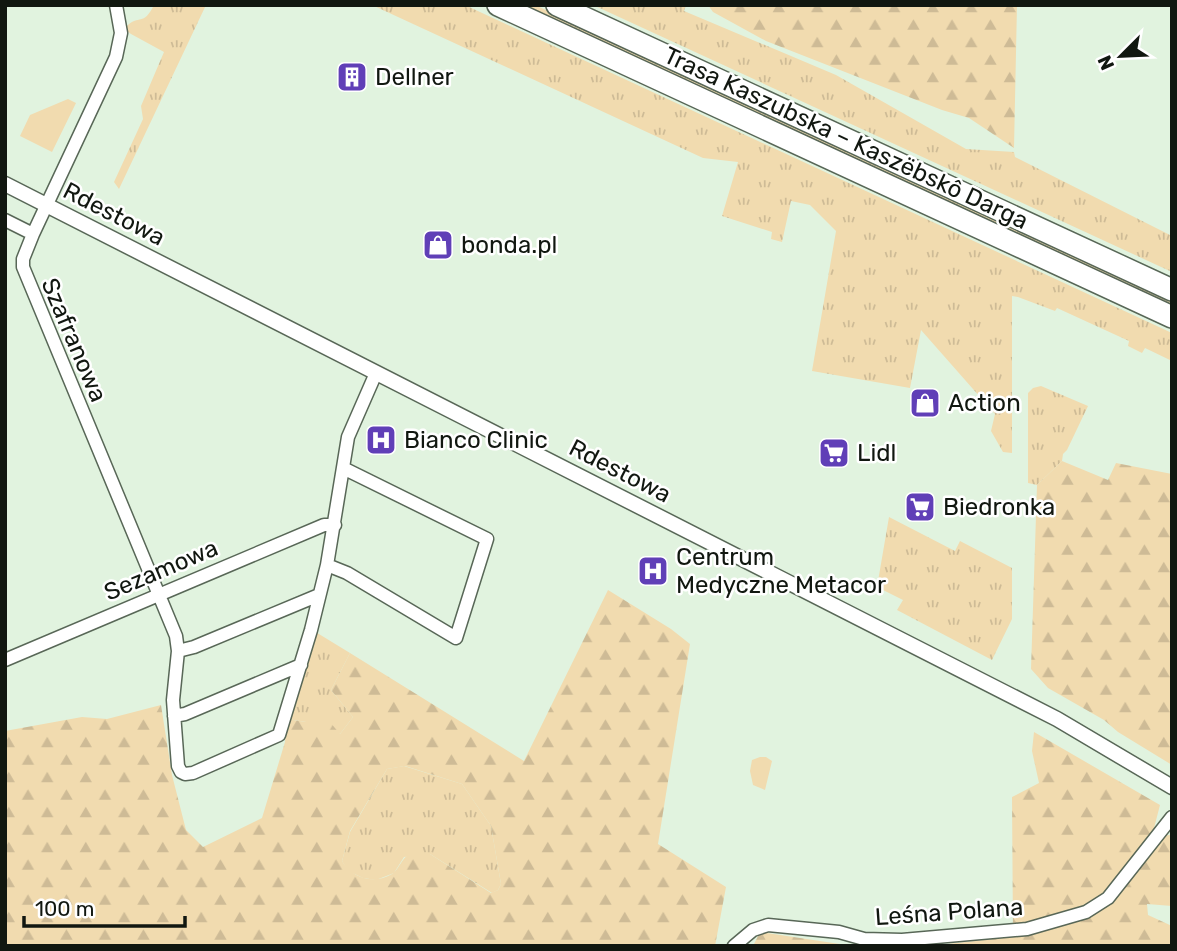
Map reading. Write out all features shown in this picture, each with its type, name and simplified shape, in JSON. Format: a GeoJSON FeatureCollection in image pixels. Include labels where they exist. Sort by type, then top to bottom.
{"type":"FeatureCollection","features":[{"type":"Feature","properties":{"kind":"highway","name":"Trasa Kaszubska – Kaszëbskô Darga"},"geometry":{"type":"LineString","coordinates":[[498,5],[1172,317]]}},
{"type":"Feature","properties":{"kind":"highway","name":"Trasa Kaszubska – Kaszëbskô Darga"},"geometry":{"type":"LineString","coordinates":[[557,5],[1172,290]]}},
{"type":"Feature","properties":{"kind":"street","name":"Szafranowa"},"geometry":{"type":"LineString","coordinates":[[116,5],[121,33],[116,57],[23,259],[25,278],[176,636],[178,651],[174,716],[178,766],[185,774],[193,773],[279,735],[301,665],[327,565],[348,437],[376,373]]}},
{"type":"Feature","properties":{"kind":"street","name":"Rdestowa"},"geometry":{"type":"LineString","coordinates":[[5,184],[1057,719],[1172,787]]}},
{"type":"Feature","properties":{"kind":"street"},"geometry":{"type":"LineString","coordinates":[[5,220],[33,234]]}},
{"type":"Feature","properties":{"kind":"street"},"geometry":{"type":"LineString","coordinates":[[327,565],[347,573],[456,638],[487,539],[343,468]]}},
{"type":"Feature","properties":{"kind":"street","name":"Sezamowa"},"geometry":{"type":"LineString","coordinates":[[5,659],[324,526],[335,525]]}},
{"type":"Feature","properties":{"kind":"street"},"geometry":{"type":"LineString","coordinates":[[178,651],[194,647],[319,595]]}},
{"type":"Feature","properties":{"kind":"street"},"geometry":{"type":"LineString","coordinates":[[174,716],[185,714],[301,665]]}},
{"type":"Feature","properties":{"kind":"street","name":"Leśna Polana"},"geometry":{"type":"LineString","coordinates":[[734,946],[753,930],[768,925],[839,932],[864,939],[902,940],[1027,929],[1086,912],[1108,898],[1172,817]]}},
{"type":"Feature","properties":{"kind":"green space"},"geometry":{"type":"Polygon","coordinates":[[[154,5],[206,5],[119,189],[114,182],[143,119],[141,106],[164,52],[131,34],[127,31],[127,26],[147,16],[154,5]]]}},
{"type":"Feature","properties":{"kind":"green space"},"geometry":{"type":"Polygon","coordinates":[[[372,5],[465,5],[1172,333],[1172,361],[1145,348],[1142,353],[1128,346],[1129,341],[1057,308],[1055,311],[1012,296],[1012,453],[1003,452],[991,431],[995,414],[921,330],[910,388],[812,371],[836,231],[810,205],[791,201],[782,242],[771,239],[772,232],[722,216],[738,162],[703,158],[372,5]]]}},
{"type":"Feature","properties":{"kind":"green space"},"geometry":{"type":"Polygon","coordinates":[[[520,5],[535,5],[1172,300],[1172,307],[520,5]]]}},
{"type":"Feature","properties":{"kind":"green space"},"geometry":{"type":"Polygon","coordinates":[[[593,5],[686,5],[684,11],[836,75],[966,149],[1014,152],[1015,157],[1172,236],[1172,272],[593,5]]]}},
{"type":"Feature","properties":{"kind":"green space"},"geometry":{"type":"Polygon","coordinates":[[[708,5],[1017,5],[1014,148],[969,118],[766,41],[713,12],[708,5]]]}},
{"type":"Feature","properties":{"kind":"green space"},"geometry":{"type":"Polygon","coordinates":[[[68,99],[76,103],[52,152],[20,136],[30,115],[68,99]]]}},
{"type":"Feature","properties":{"kind":"green space"},"geometry":{"type":"Polygon","coordinates":[[[1041,386],[1088,406],[1062,461],[1037,485],[1028,483],[1028,393],[1041,386]]]}},
{"type":"Feature","properties":{"kind":"green space"},"geometry":{"type":"Polygon","coordinates":[[[1062,461],[1108,480],[1116,463],[1172,474],[1172,765],[1118,732],[1104,720],[1048,688],[1031,669],[1037,485],[1062,461]]]}},
{"type":"Feature","properties":{"kind":"green space"},"geometry":{"type":"Polygon","coordinates":[[[889,517],[955,551],[960,541],[1012,568],[1012,619],[992,660],[897,610],[903,600],[877,587],[889,517]]]}},
{"type":"Feature","properties":{"kind":"green space"},"geometry":{"type":"Polygon","coordinates":[[[608,590],[690,644],[658,844],[726,887],[715,946],[5,946],[5,731],[82,717],[107,719],[161,705],[172,775],[186,830],[203,847],[262,818],[285,742],[287,719],[306,722],[314,714],[324,715],[340,734],[353,717],[331,690],[350,653],[524,761],[608,590]],[[405,766],[387,769],[350,831],[342,861],[346,867],[364,878],[378,879],[392,874],[406,856],[415,850],[430,854],[491,893],[498,890],[501,884],[491,826],[462,784],[405,766]]]}},
{"type":"Feature","properties":{"kind":"green space"},"geometry":{"type":"Polygon","coordinates":[[[314,631],[350,653],[331,690],[353,717],[340,734],[306,722],[288,719],[314,631]]]}},
{"type":"Feature","properties":{"kind":"green space"},"geometry":{"type":"Polygon","coordinates":[[[1034,732],[1160,805],[1152,836],[1171,835],[1172,906],[1147,904],[1148,915],[1172,926],[1172,946],[928,946],[1013,937],[1012,797],[1039,783],[1032,751],[1034,732]]]}},
{"type":"Feature","properties":{"kind":"green space"},"geometry":{"type":"Polygon","coordinates":[[[760,757],[772,761],[765,790],[753,785],[750,771],[752,760],[760,757]]]}},
{"type":"Feature","properties":{"kind":"green space"},"geometry":{"type":"Polygon","coordinates":[[[404,766],[462,784],[491,826],[501,884],[498,890],[492,893],[430,854],[404,857],[394,873],[376,880],[348,871],[342,861],[350,832],[387,769],[404,766]]]}},
{"type":"Feature","properties":{"kind":"green space"},"geometry":{"type":"Polygon","coordinates":[[[760,932],[853,946],[753,946],[760,932]]]}},
{"type":"Feature","properties":{"kind":"place","name":"Dellner"},"geometry":{"type":"Point","coordinates":[352,77]}},
{"type":"Feature","properties":{"kind":"place","name":"bonda.pl"},"geometry":{"type":"Point","coordinates":[438,245]}},
{"type":"Feature","properties":{"kind":"place","name":"Action"},"geometry":{"type":"Point","coordinates":[925,403]}},
{"type":"Feature","properties":{"kind":"place","name":"Bianco Clinic"},"geometry":{"type":"Point","coordinates":[381,440]}},
{"type":"Feature","properties":{"kind":"place","name":"Lidl"},"geometry":{"type":"Point","coordinates":[834,453]}},
{"type":"Feature","properties":{"kind":"place","name":"Biedronka"},"geometry":{"type":"Point","coordinates":[920,507]}},
{"type":"Feature","properties":{"kind":"place","name":"Centrum Medyczne Metacor"},"geometry":{"type":"Point","coordinates":[653,571]}}]}
